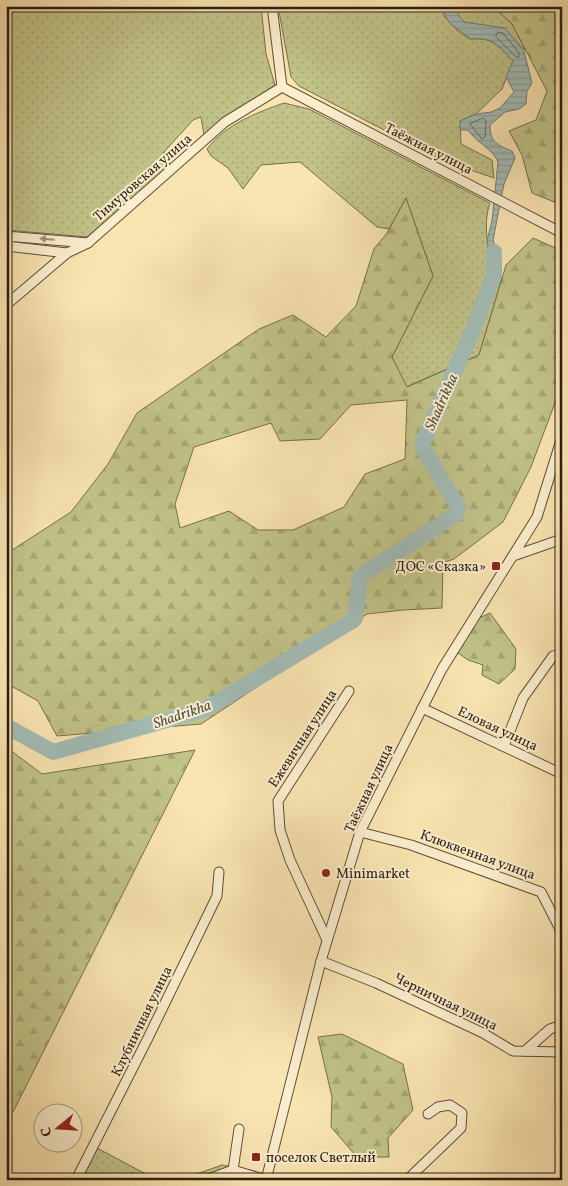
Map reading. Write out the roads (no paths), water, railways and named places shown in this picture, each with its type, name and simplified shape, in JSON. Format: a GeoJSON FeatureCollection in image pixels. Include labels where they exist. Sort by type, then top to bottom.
{"type":"FeatureCollection","features":[{"type":"Feature","properties":{"kind":"street"},"geometry":{"type":"LineString","coordinates":[[272,6],[282,87]]}},
{"type":"Feature","properties":{"kind":"street","name":"Таёжная улица"},"geometry":{"type":"LineString","coordinates":[[282,87],[562,233]]}},
{"type":"Feature","properties":{"kind":"street","name":"Тимуровская улица"},"geometry":{"type":"LineString","coordinates":[[6,305],[67,253],[88,242],[225,122],[282,87]]}},
{"type":"Feature","properties":{"kind":"street"},"geometry":{"type":"LineString","coordinates":[[6,236],[88,242]]}},
{"type":"Feature","properties":{"kind":"street"},"geometry":{"type":"LineString","coordinates":[[6,246],[67,253]]}},
{"type":"Feature","properties":{"kind":"street","name":"Таёжная улица"},"geometry":{"type":"LineString","coordinates":[[266,1180],[321,961],[360,832],[442,669],[537,517],[562,437]]}},
{"type":"Feature","properties":{"kind":"street"},"geometry":{"type":"LineString","coordinates":[[512,556],[562,539]]}},
{"type":"Feature","properties":{"kind":"street"},"geometry":{"type":"LineString","coordinates":[[504,746],[523,698],[553,656],[562,654]]}},
{"type":"Feature","properties":{"kind":"street","name":"Ежевичная улица"},"geometry":{"type":"LineString","coordinates":[[327,940],[290,860],[280,830],[278,801],[349,691]]}},
{"type":"Feature","properties":{"kind":"street","name":"Еловая улица"},"geometry":{"type":"LineString","coordinates":[[422,708],[562,774]]}},
{"type":"Feature","properties":{"kind":"street","name":"Клюквенная улица"},"geometry":{"type":"LineString","coordinates":[[360,832],[411,845],[541,892],[562,933]]}},
{"type":"Feature","properties":{"kind":"street","name":"Клубничная улица"},"geometry":{"type":"LineString","coordinates":[[76,1180],[217,896],[219,872]]}},
{"type":"Feature","properties":{"kind":"street","name":"Черничная улица"},"geometry":{"type":"LineString","coordinates":[[321,961],[385,987],[483,1033],[513,1051],[562,1052]]}},
{"type":"Feature","properties":{"kind":"street"},"geometry":{"type":"LineString","coordinates":[[525,1051],[550,1029],[562,1025]]}},
{"type":"Feature","properties":{"kind":"street"},"geometry":{"type":"LineString","coordinates":[[407,1180],[461,1128],[462,1113],[450,1105],[438,1107],[428,1114]]}},
{"type":"Feature","properties":{"kind":"street"},"geometry":{"type":"LineString","coordinates":[[233,1170],[239,1129]]}},
{"type":"Feature","properties":{"kind":"street"},"geometry":{"type":"LineString","coordinates":[[206,1180],[233,1170],[266,1180]]}},
{"type":"Feature","properties":{"kind":"water"},"geometry":{"type":"Polygon","coordinates":[[[443,6],[457,6],[459,16],[464,22],[505,28],[524,51],[532,83],[527,91],[526,104],[519,109],[505,112],[490,125],[491,135],[495,142],[512,151],[515,158],[504,184],[493,240],[498,255],[494,274],[487,241],[492,221],[498,162],[496,157],[468,130],[460,130],[460,121],[476,114],[491,112],[500,108],[514,92],[506,77],[513,61],[494,43],[485,39],[470,39],[453,26],[446,18],[443,6]]]}},
{"type":"Feature","properties":{"kind":"waterway","name":"Shadrikha"},"geometry":{"type":"LineString","coordinates":[[6,726],[53,752],[206,709],[352,621],[355,618],[360,578],[363,574],[455,515],[458,507],[423,448],[423,442],[475,325],[494,274],[494,252]]}},
{"type":"Feature","properties":{"kind":"place","name":"ДОС «Сказка»"},"geometry":{"type":"Point","coordinates":[496,566]}},
{"type":"Feature","properties":{"kind":"place","name":"Minimarket"},"geometry":{"type":"Point","coordinates":[326,873]}},
{"type":"Feature","properties":{"kind":"place","name":"поселок Светлый"},"geometry":{"type":"Point","coordinates":[256,1157]}}]}
